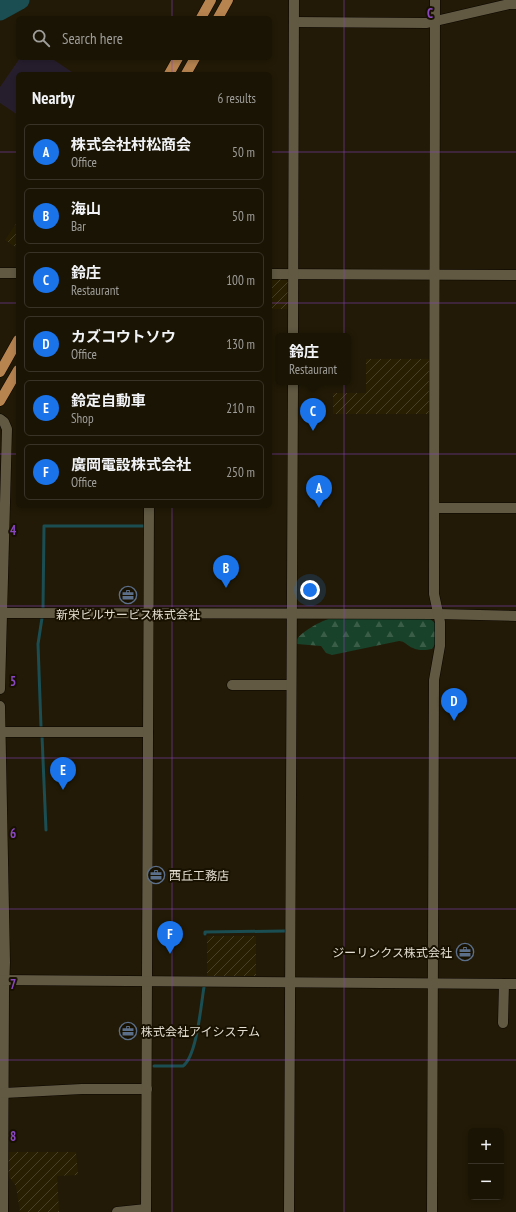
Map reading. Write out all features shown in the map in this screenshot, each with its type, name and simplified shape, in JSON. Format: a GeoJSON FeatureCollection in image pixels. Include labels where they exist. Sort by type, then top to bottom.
{"type":"FeatureCollection","features":[{"type":"Feature","properties":{"kind":"main road"},"geometry":{"type":"LineString","coordinates":[[202,16],[211,0]]}},
{"type":"Feature","properties":{"kind":"main road"},"geometry":{"type":"LineString","coordinates":[[219,16],[228,0]]}},
{"type":"Feature","properties":{"kind":"main road"},"geometry":{"type":"LineString","coordinates":[[170,72],[177,60]]}},
{"type":"Feature","properties":{"kind":"main road"},"geometry":{"type":"LineString","coordinates":[[187,72],[194,60]]}},
{"type":"Feature","properties":{"kind":"main road"},"geometry":{"type":"LineString","coordinates":[[0,372],[16,344]]}},
{"type":"Feature","properties":{"kind":"main road"},"geometry":{"type":"LineString","coordinates":[[0,401],[16,373]]}},
{"type":"Feature","properties":{"kind":"street"},"geometry":{"type":"LineString","coordinates":[[293,333],[294,0]]}},
{"type":"Feature","properties":{"kind":"street"},"geometry":{"type":"LineString","coordinates":[[432,1212],[434,680],[440,646],[440,622],[434,594],[435,0]]}},
{"type":"Feature","properties":{"kind":"street"},"geometry":{"type":"LineString","coordinates":[[294,22],[427,23],[509,4],[516,4]]}},
{"type":"Feature","properties":{"kind":"street"},"geometry":{"type":"LineString","coordinates":[[0,273],[16,273]]}},
{"type":"Feature","properties":{"kind":"street"},"geometry":{"type":"LineString","coordinates":[[272,274],[516,275]]}},
{"type":"Feature","properties":{"kind":"street"},"geometry":{"type":"LineString","coordinates":[[289,1212],[292,385]]}},
{"type":"Feature","properties":{"kind":"street"},"geometry":{"type":"LineString","coordinates":[[0,418],[4,422],[7,429],[0,689]]}},
{"type":"Feature","properties":{"kind":"street"},"geometry":{"type":"LineString","coordinates":[[117,1212],[146,1210],[149,508]]}},
{"type":"Feature","properties":{"kind":"street"},"geometry":{"type":"LineString","coordinates":[[435,508],[516,508]]}},
{"type":"Feature","properties":{"kind":"street"},"geometry":{"type":"LineString","coordinates":[[1,613],[292,613],[516,616]]}},
{"type":"Feature","properties":{"kind":"street"},"geometry":{"type":"LineString","coordinates":[[232,685],[291,685]]}},
{"type":"Feature","properties":{"kind":"street"},"geometry":{"type":"LineString","coordinates":[[0,706],[5,962],[2,980],[4,1093],[3,1212]]}},
{"type":"Feature","properties":{"kind":"street"},"geometry":{"type":"LineString","coordinates":[[0,732],[148,732]]}},
{"type":"Feature","properties":{"kind":"street"},"geometry":{"type":"LineString","coordinates":[[2,980],[290,981],[516,984]]}},
{"type":"Feature","properties":{"kind":"street"},"geometry":{"type":"LineString","coordinates":[[503,1023],[504,984]]}},
{"type":"Feature","properties":{"kind":"street"},"geometry":{"type":"LineString","coordinates":[[4,1093],[82,1089],[147,1089]]}},
{"type":"Feature","properties":{"kind":"shaded area"},"geometry":{"type":"Polygon","coordinates":[[[19,60],[54,60],[72,72],[16,72],[16,114],[0,103],[0,87],[19,60]]]}},
{"type":"Feature","properties":{"kind":"shaded area"},"geometry":{"type":"Polygon","coordinates":[[[16,224],[16,248],[5,240],[16,224]]]}},
{"type":"Feature","properties":{"kind":"shaded area"},"geometry":{"type":"Polygon","coordinates":[[[272,279],[286,279],[289,282],[289,309],[272,309],[272,279]]]}},
{"type":"Feature","properties":{"kind":"shaded area"},"geometry":{"type":"Polygon","coordinates":[[[366,359],[431,359],[431,414],[333,414],[333,393],[366,393],[366,359]]]}},
{"type":"Feature","properties":{"kind":"shaded area"},"geometry":{"type":"Polygon","coordinates":[[[207,936],[256,936],[256,976],[207,976],[207,936]]]}},
{"type":"Feature","properties":{"kind":"shaded area"},"geometry":{"type":"Polygon","coordinates":[[[7,1152],[76,1152],[78,1175],[57,1176],[59,1212],[20,1212],[16,1186],[7,1174],[7,1152]]]}},
{"type":"Feature","properties":{"kind":"green space"},"geometry":{"type":"Polygon","coordinates":[[[332,618],[429,618],[435,623],[436,643],[432,649],[420,650],[399,641],[332,655],[326,653],[321,646],[297,644],[296,642],[298,638],[306,631],[317,624],[332,618]]]}},
{"type":"Feature","properties":{"kind":"waterway"},"geometry":{"type":"LineString","coordinates":[[0,11],[20,0]]}},
{"type":"Feature","properties":{"kind":"waterway"},"geometry":{"type":"LineString","coordinates":[[43,608],[44,526],[144,526]]}},
{"type":"Feature","properties":{"kind":"waterway"},"geometry":{"type":"LineString","coordinates":[[41,727],[38,644],[42,618]]}},
{"type":"Feature","properties":{"kind":"waterway"},"geometry":{"type":"LineString","coordinates":[[42,736],[46,830]]}},
{"type":"Feature","properties":{"kind":"waterway"},"geometry":{"type":"LineString","coordinates":[[205,934],[205,932],[285,931]]}},
{"type":"Feature","properties":{"kind":"waterway"},"geometry":{"type":"LineString","coordinates":[[154,1066],[183,1066],[188,1060],[195,1041],[204,987]]}},
{"type":"Feature","properties":{"kind":"place","name":"鈴庄"},"geometry":{"type":"Point","coordinates":[313,431]}},
{"type":"Feature","properties":{"kind":"place","name":"株式会社村松商会"},"geometry":{"type":"Point","coordinates":[319,508]}},
{"type":"Feature","properties":{"kind":"place","name":"海山"},"geometry":{"type":"Point","coordinates":[226,588]}},
{"type":"Feature","properties":{"kind":"place","name":"新栄ビルサービス株式会社"},"geometry":{"type":"Point","coordinates":[128,595]}},
{"type":"Feature","properties":{"kind":"place","name":"カズコウトソウ"},"geometry":{"type":"Point","coordinates":[454,721]}},
{"type":"Feature","properties":{"kind":"place","name":"鈴定自動車"},"geometry":{"type":"Point","coordinates":[63,790]}},
{"type":"Feature","properties":{"kind":"place","name":"西丘工務店"},"geometry":{"type":"Point","coordinates":[156,875]}},
{"type":"Feature","properties":{"kind":"place","name":"ジーリンクス株式会社"},"geometry":{"type":"Point","coordinates":[465,952]}},
{"type":"Feature","properties":{"kind":"place","name":"廣岡電設株式会社"},"geometry":{"type":"Point","coordinates":[170,954]}},
{"type":"Feature","properties":{"kind":"place","name":"株式会社アイシステム"},"geometry":{"type":"Point","coordinates":[128,1031]}}]}
